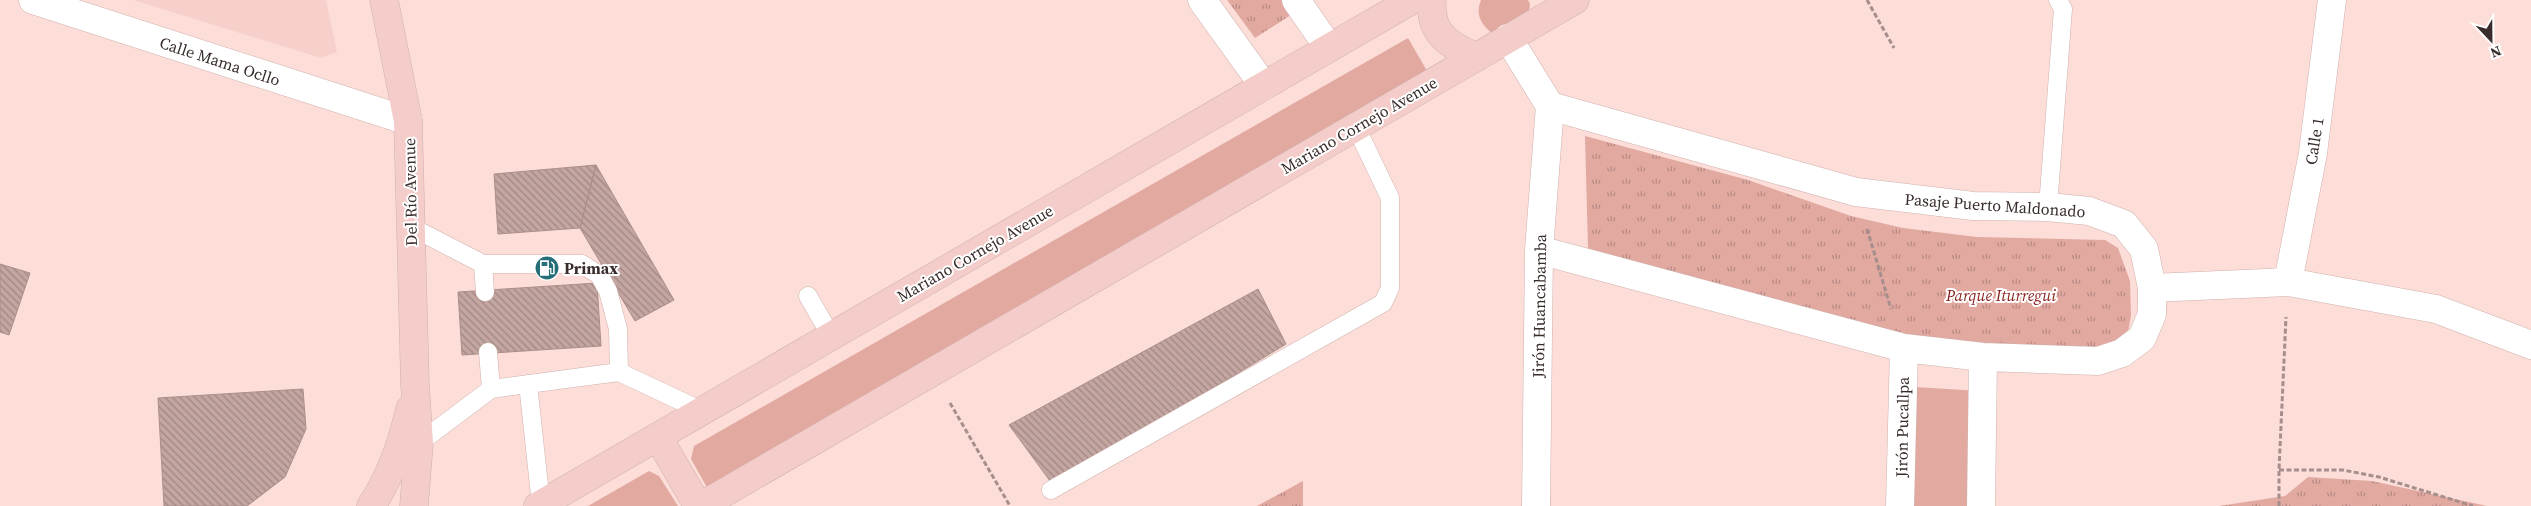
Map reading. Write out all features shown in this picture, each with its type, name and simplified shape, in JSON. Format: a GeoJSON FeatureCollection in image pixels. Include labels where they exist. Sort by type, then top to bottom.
{"type":"FeatureCollection","features":[{"type":"Feature","properties":{"kind":"main road","name":"Del Río Avenue"},"geometry":{"type":"LineString","coordinates":[[384,0],[408,121],[415,385],[419,443],[414,506]]}},
{"type":"Feature","properties":{"kind":"main road","name":"Mariano Cornejo Avenue"},"geometry":{"type":"LineString","coordinates":[[540,505],[1412,0]]}},
{"type":"Feature","properties":{"kind":"main road"},"geometry":{"type":"LineString","coordinates":[[1432,0],[1431,11],[1438,32],[1454,48],[1476,57]]}},
{"type":"Feature","properties":{"kind":"main road","name":"Mariano Cornejo Avenue"},"geometry":{"type":"LineString","coordinates":[[699,506],[1476,57],[1508,38],[1547,8],[1575,0]]}},
{"type":"Feature","properties":{"kind":"main road","name":"Del Río Avenue"},"geometry":{"type":"LineString","coordinates":[[371,506],[378,495],[399,448],[415,385]]}},
{"type":"Feature","properties":{"kind":"main road"},"geometry":{"type":"LineString","coordinates":[[658,436],[699,506]]}},
{"type":"Feature","properties":{"kind":"street","name":"Calle Mama Ocllo"},"geometry":{"type":"LineString","coordinates":[[33,0],[408,121]]}},
{"type":"Feature","properties":{"kind":"street"},"geometry":{"type":"LineString","coordinates":[[1202,0],[1264,86]]}},
{"type":"Feature","properties":{"kind":"street"},"geometry":{"type":"LineString","coordinates":[[1296,0],[1329,48]]}},
{"type":"Feature","properties":{"kind":"street","name":"Calle 1"},"geometry":{"type":"LineString","coordinates":[[2288,282],[2313,153],[2332,0]]}},
{"type":"Feature","properties":{"kind":"street"},"geometry":{"type":"LineString","coordinates":[[1508,38],[1550,106]]}},
{"type":"Feature","properties":{"kind":"street","name":"Pasaje Puerto Maldonado"},"geometry":{"type":"LineString","coordinates":[[1538,250],[1904,348],[1983,357],[2098,361],[2122,353],[2142,338],[2152,314],[2152,288],[2144,249],[2124,224],[2089,211],[2048,207],[1973,206],[1856,192],[1550,106]]}},
{"type":"Feature","properties":{"kind":"street","name":"Jirón Huancabamba"},"geometry":{"type":"LineString","coordinates":[[1536,506],[1538,250],[1550,106]]}},
{"type":"Feature","properties":{"kind":"street"},"geometry":{"type":"LineString","coordinates":[[2152,288],[2288,282],[2436,308],[2531,345]]}},
{"type":"Feature","properties":{"kind":"street","name":"Jirón Pucallpa"},"geometry":{"type":"LineString","coordinates":[[1900,506],[1904,348]]}},
{"type":"Feature","properties":{"kind":"street"},"geometry":{"type":"LineString","coordinates":[[1981,506],[1983,357]]}},
{"type":"Feature","properties":{"kind":"lane"},"geometry":{"type":"LineString","coordinates":[[2048,207],[2063,9],[2058,0]]}},
{"type":"Feature","properties":{"kind":"lane"},"geometry":{"type":"LineString","coordinates":[[1051,490],[1383,303],[1390,288],[1390,198],[1356,127]]}},
{"type":"Feature","properties":{"kind":"lane"},"geometry":{"type":"LineString","coordinates":[[411,227],[483,264],[582,264],[599,275],[608,291],[618,329],[619,372]]}},
{"type":"Feature","properties":{"kind":"lane"},"geometry":{"type":"LineString","coordinates":[[483,264],[485,292]]}},
{"type":"Feature","properties":{"kind":"lane"},"geometry":{"type":"LineString","coordinates":[[808,296],[831,336]]}},
{"type":"Feature","properties":{"kind":"lane"},"geometry":{"type":"LineString","coordinates":[[488,352],[491,389]]}},
{"type":"Feature","properties":{"kind":"lane"},"geometry":{"type":"LineString","coordinates":[[419,443],[491,389],[619,372],[702,411]]}},
{"type":"Feature","properties":{"kind":"lane"},"geometry":{"type":"LineString","coordinates":[[528,384],[540,505]]}},
{"type":"Feature","properties":{"kind":"path"},"geometry":{"type":"LineString","coordinates":[[1867,0],[1894,48]]}},
{"type":"Feature","properties":{"kind":"path"},"geometry":{"type":"LineString","coordinates":[[1856,192],[1904,348]]}},
{"type":"Feature","properties":{"kind":"path"},"geometry":{"type":"LineString","coordinates":[[2280,506],[2279,470],[2288,282]]}},
{"type":"Feature","properties":{"kind":"path"},"geometry":{"type":"LineString","coordinates":[[933,372],[1010,506]]}},
{"type":"Feature","properties":{"kind":"path"},"geometry":{"type":"LineString","coordinates":[[2279,470],[2343,470],[2379,477],[2473,506]]}},
{"type":"Feature","properties":{"kind":"shaded area"},"geometry":{"type":"Polygon","coordinates":[[[133,0],[326,0],[337,52],[321,58],[133,0]]]}},
{"type":"Feature","properties":{"kind":"green space"},"geometry":{"type":"Polygon","coordinates":[[[1227,0],[1285,0],[1294,13],[1255,38],[1227,0]]]}},
{"type":"Feature","properties":{"kind":"green space"},"geometry":{"type":"Polygon","coordinates":[[[1481,0],[1528,0],[1530,4],[1528,20],[1493,34],[1480,19],[1479,5],[1481,0]]]}},
{"type":"Feature","properties":{"kind":"green space"},"geometry":{"type":"Polygon","coordinates":[[[1408,38],[1434,83],[709,491],[691,459],[694,446],[1408,38]]]}},
{"type":"Feature","properties":{"kind":"green space","name":"Parque Iturregui"},"geometry":{"type":"Polygon","coordinates":[[[1585,136],[1748,180],[1851,216],[1903,228],[1977,237],[2105,240],[2118,248],[2130,281],[2131,315],[2126,344],[2097,352],[1901,337],[1588,249],[1585,136]]]}},
{"type":"Feature","properties":{"kind":"green space"},"geometry":{"type":"Polygon","coordinates":[[[1915,387],[1979,391],[1978,506],[1914,506],[1915,387]]]}},
{"type":"Feature","properties":{"kind":"green space"},"geometry":{"type":"Polygon","coordinates":[[[649,471],[659,476],[678,506],[588,506],[649,471]]]}},
{"type":"Feature","properties":{"kind":"green space"},"geometry":{"type":"Polygon","coordinates":[[[2308,477],[2372,481],[2487,506],[2219,506],[2285,496],[2308,477]]]}},
{"type":"Feature","properties":{"kind":"green space"},"geometry":{"type":"Polygon","coordinates":[[[1303,481],[1303,506],[1257,506],[1303,481]]]}},
{"type":"Feature","properties":{"kind":"building"},"geometry":{"type":"Polygon","coordinates":[[[596,165],[580,228],[498,234],[494,174],[596,165]]]}},
{"type":"Feature","properties":{"kind":"building"},"geometry":{"type":"Polygon","coordinates":[[[596,165],[674,300],[635,321],[580,228],[596,165]]]}},
{"type":"Feature","properties":{"kind":"building"},"geometry":{"type":"Polygon","coordinates":[[[0,264],[30,273],[9,335],[0,332],[0,264]]]}},
{"type":"Feature","properties":{"kind":"building"},"geometry":{"type":"Polygon","coordinates":[[[597,283],[601,346],[462,355],[458,292],[597,283]]]}},
{"type":"Feature","properties":{"kind":"building"},"geometry":{"type":"Polygon","coordinates":[[[1258,289],[1286,344],[1053,485],[1009,425],[1258,289]]]}},
{"type":"Feature","properties":{"kind":"building"},"geometry":{"type":"Polygon","coordinates":[[[303,389],[306,429],[285,477],[247,506],[164,506],[158,398],[303,389]]]}},
{"type":"Feature","properties":{"kind":"place","name":"Primax"},"geometry":{"type":"Point","coordinates":[547,268]}}]}
